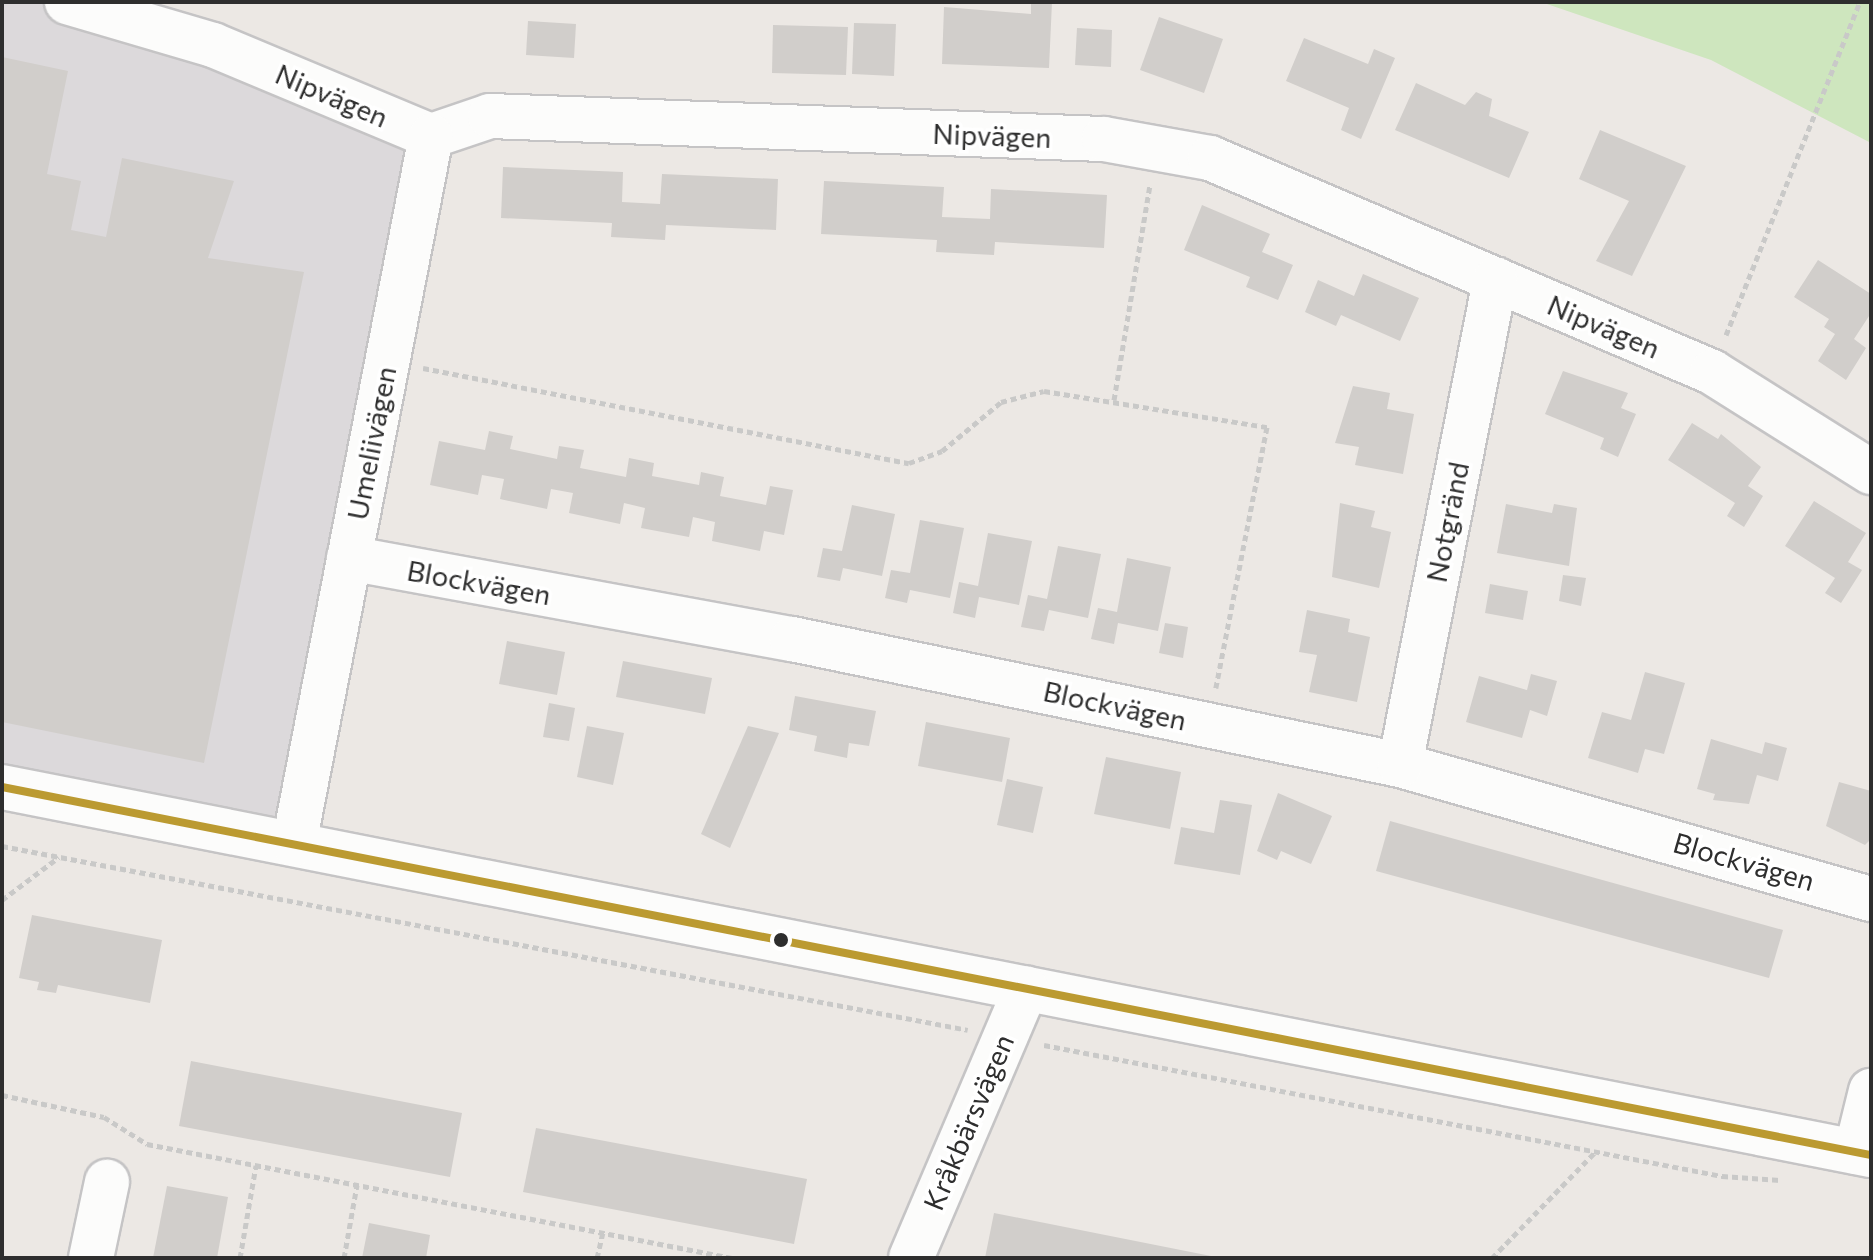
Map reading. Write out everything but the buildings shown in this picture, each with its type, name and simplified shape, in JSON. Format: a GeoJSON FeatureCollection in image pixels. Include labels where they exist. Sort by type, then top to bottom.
{"type":"FeatureCollection","features":[{"type":"Feature","properties":{"kind":"street","name":"Nipvägen"},"geometry":{"type":"LineString","coordinates":[[67,2],[213,45],[431,136],[490,116],[1104,139],[1210,158],[1712,372],[1871,472]]}},
{"type":"Feature","properties":{"kind":"street","name":"Umeliivägen"},"geometry":{"type":"LineString","coordinates":[[294,844],[431,136]]}},
{"type":"Feature","properties":{"kind":"street","name":"Notgränd"},"geometry":{"type":"LineString","coordinates":[[1400,765],[1495,279]]}},
{"type":"Feature","properties":{"kind":"street","name":"Blockvägen"},"geometry":{"type":"LineString","coordinates":[[349,558],[1209,724],[1400,765],[1871,899]]}},
{"type":"Feature","properties":{"kind":"street"},"geometry":{"type":"LineString","coordinates":[[2,787],[1864,1154],[1871,1091]]}},
{"type":"Feature","properties":{"kind":"street","name":"Kråkbärsvägen"},"geometry":{"type":"LineString","coordinates":[[911,1258],[1026,988]]}},
{"type":"Feature","properties":{"kind":"street"},"geometry":{"type":"LineString","coordinates":[[91,1258],[107,1182]]}},
{"type":"Feature","properties":{"kind":"path"},"geometry":{"type":"LineString","coordinates":[[1712,372],[1860,2]]}},
{"type":"Feature","properties":{"kind":"path"},"geometry":{"type":"LineString","coordinates":[[1114,400],[1157,148]]}},
{"type":"Feature","properties":{"kind":"path"},"geometry":{"type":"LineString","coordinates":[[387,361],[909,463],[942,451],[1001,402],[1044,391],[1267,427],[1209,724]]}},
{"type":"Feature","properties":{"kind":"path"},"geometry":{"type":"LineString","coordinates":[[2,846],[1595,1152],[1793,1181]]}},
{"type":"Feature","properties":{"kind":"path"},"geometry":{"type":"LineString","coordinates":[[2,900],[60,857]]}},
{"type":"Feature","properties":{"kind":"path"},"geometry":{"type":"LineString","coordinates":[[2,1095],[104,1117],[147,1144],[703,1255],[732,1258]]}},
{"type":"Feature","properties":{"kind":"path"},"geometry":{"type":"LineString","coordinates":[[1492,1258],[1595,1152]]}},
{"type":"Feature","properties":{"kind":"path"},"geometry":{"type":"LineString","coordinates":[[240,1258],[256,1165]]}},
{"type":"Feature","properties":{"kind":"path"},"geometry":{"type":"LineString","coordinates":[[344,1258],[357,1185]]}},
{"type":"Feature","properties":{"kind":"path"},"geometry":{"type":"LineString","coordinates":[[597,1258],[603,1233]]}},
{"type":"Feature","properties":{"kind":"shaded area"},"geometry":{"type":"Polygon","coordinates":[[[2,2],[67,2],[431,136],[294,844],[2,787],[2,2]]]}},
{"type":"Feature","properties":{"kind":"green space"},"geometry":{"type":"Polygon","coordinates":[[[1541,2],[1871,2],[1871,143],[1711,60],[1541,2]]]}},
{"type":"Feature","properties":{"kind":"transit line"},"geometry":{"type":"LineString","coordinates":[[2,787],[1871,1155]]}}]}
